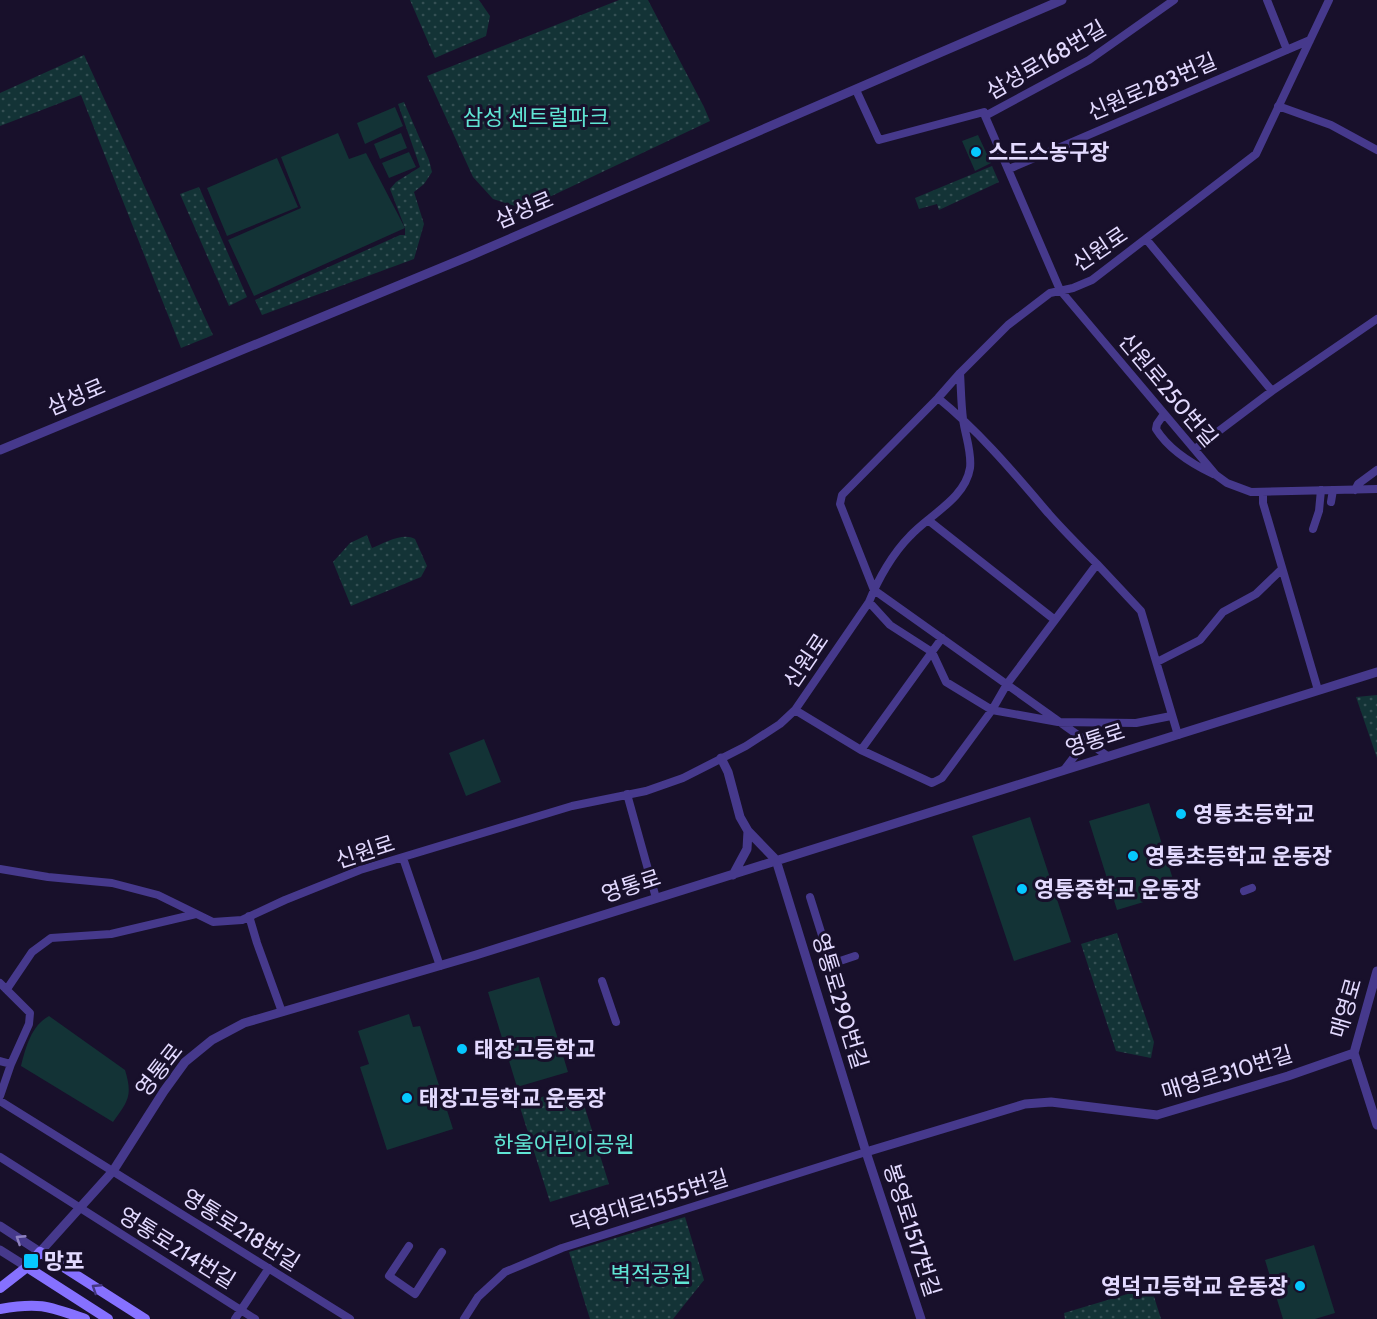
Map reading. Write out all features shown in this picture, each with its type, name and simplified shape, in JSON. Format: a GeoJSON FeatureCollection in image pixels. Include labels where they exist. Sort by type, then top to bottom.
{"type":"FeatureCollection","features":[{"type":"Feature","properties":{"kind":"main road","name":"영통로"},"geometry":{"type":"LineString","coordinates":[[0,1288],[27,1267],[40,1252]]}},
{"type":"Feature","properties":{"kind":"main road"},"geometry":{"type":"LineString","coordinates":[[40,1252],[145,1319]]}},
{"type":"Feature","properties":{"kind":"main road"},"geometry":{"type":"LineString","coordinates":[[27,1267],[108,1319]]}},
{"type":"Feature","properties":{"kind":"main road"},"geometry":{"type":"LineString","coordinates":[[0,1309],[20,1305],[43,1305],[85,1319]]}},
{"type":"Feature","properties":{"kind":"street","name":"삼성로"},"geometry":{"type":"LineString","coordinates":[[0,450],[472,255],[1062,0]]}},
{"type":"Feature","properties":{"kind":"street","name":"삼성로168번길"},"geometry":{"type":"LineString","coordinates":[[856,90],[879,140],[984,112],[985,116],[1089,60],[1174,0]]}},
{"type":"Feature","properties":{"kind":"street"},"geometry":{"type":"LineString","coordinates":[[1267,0],[1287,50]]}},
{"type":"Feature","properties":{"kind":"street","name":"신원로"},"geometry":{"type":"LineString","coordinates":[[0,869],[48,877],[112,883],[158,895],[213,922],[242,920],[339,879],[403,858],[572,806],[646,791],[683,778],[730,755],[780,724],[795,710],[869,602],[902,545],[951,500],[966,482],[970,460],[963,418],[960,373],[1017,318],[1050,293],[1092,280],[1256,154],[1329,0]]}},
{"type":"Feature","properties":{"kind":"street","name":"신원로283번길"},"geometry":{"type":"LineString","coordinates":[[1009,169],[1310,40]]}},
{"type":"Feature","properties":{"kind":"street"},"geometry":{"type":"LineString","coordinates":[[1278,106],[1332,125],[1377,150]]}},
{"type":"Feature","properties":{"kind":"street","name":"신원로250번길"},"geometry":{"type":"LineString","coordinates":[[985,116],[1060,290],[1216,475],[1227,483],[1242,489],[1263,492],[1377,489]]}},
{"type":"Feature","properties":{"kind":"street"},"geometry":{"type":"LineString","coordinates":[[1146,239],[1272,391]]}},
{"type":"Feature","properties":{"kind":"street"},"geometry":{"type":"LineString","coordinates":[[1195,449],[1272,391],[1376,319]]}},
{"type":"Feature","properties":{"kind":"street"},"geometry":{"type":"LineString","coordinates":[[960,373],[840,499],[840,504],[874,590],[1106,755]]}},
{"type":"Feature","properties":{"kind":"street"},"geometry":{"type":"LineString","coordinates":[[938,398],[963,418],[1141,611],[1178,735]]}},
{"type":"Feature","properties":{"kind":"street"},"geometry":{"type":"LineString","coordinates":[[1164,414],[1156,429],[1168,445],[1197,466],[1216,475]]}},
{"type":"Feature","properties":{"kind":"street"},"geometry":{"type":"LineString","coordinates":[[1355,490],[1358,484],[1377,470]]}},
{"type":"Feature","properties":{"kind":"street"},"geometry":{"type":"LineString","coordinates":[[1313,529],[1319,511],[1321,490]]}},
{"type":"Feature","properties":{"kind":"street"},"geometry":{"type":"LineString","coordinates":[[1331,502],[1333,490]]}},
{"type":"Feature","properties":{"kind":"street"},"geometry":{"type":"LineString","coordinates":[[1263,492],[1263,503],[1318,690]]}},
{"type":"Feature","properties":{"kind":"street"},"geometry":{"type":"LineString","coordinates":[[928,520],[1055,620]]}},
{"type":"Feature","properties":{"kind":"street"},"geometry":{"type":"LineString","coordinates":[[795,710],[861,750],[932,783],[938,782],[992,710],[1007,684],[1097,564]]}},
{"type":"Feature","properties":{"kind":"street"},"geometry":{"type":"LineString","coordinates":[[1157,662],[1200,640],[1223,612],[1256,594],[1282,569]]}},
{"type":"Feature","properties":{"kind":"street"},"geometry":{"type":"LineString","coordinates":[[869,602],[891,625],[932,652],[946,682],[992,710],[1058,722],[1136,723],[1171,716]]}},
{"type":"Feature","properties":{"kind":"street"},"geometry":{"type":"LineString","coordinates":[[861,750],[942,639]]}},
{"type":"Feature","properties":{"kind":"street","name":"영통로"},"geometry":{"type":"LineString","coordinates":[[40,1252],[113,1171],[164,1090],[185,1062],[212,1040],[244,1023],[440,966],[1065,770],[1106,755],[1178,735],[1377,672]]}},
{"type":"Feature","properties":{"kind":"street"},"geometry":{"type":"LineString","coordinates":[[1065,770],[1077,753],[1081,738]]}},
{"type":"Feature","properties":{"kind":"street"},"geometry":{"type":"LineString","coordinates":[[721,758],[730,778],[737,810],[748,831],[776,860]]}},
{"type":"Feature","properties":{"kind":"street"},"geometry":{"type":"LineString","coordinates":[[627,794],[656,898]]}},
{"type":"Feature","properties":{"kind":"street"},"geometry":{"type":"LineString","coordinates":[[733,874],[747,849],[748,831]]}},
{"type":"Feature","properties":{"kind":"street"},"geometry":{"type":"LineString","coordinates":[[403,858],[440,966]]}},
{"type":"Feature","properties":{"kind":"street","name":"영통로290번길"},"geometry":{"type":"LineString","coordinates":[[776,860],[866,1152]]}},
{"type":"Feature","properties":{"kind":"street"},"geometry":{"type":"LineString","coordinates":[[810,897],[831,963],[855,956]]}},
{"type":"Feature","properties":{"kind":"street"},"geometry":{"type":"LineString","coordinates":[[0,1096],[29,1024],[30,1013],[3,986],[32,952],[51,938],[111,934],[196,914]]}},
{"type":"Feature","properties":{"kind":"street"},"geometry":{"type":"LineString","coordinates":[[249,916],[282,1012]]}},
{"type":"Feature","properties":{"kind":"street","name":"매영로"},"geometry":{"type":"LineString","coordinates":[[1377,970],[1354,1053],[1377,1125]]}},
{"type":"Feature","properties":{"kind":"street"},"geometry":{"type":"LineString","coordinates":[[602,981],[616,1022]]}},
{"type":"Feature","properties":{"kind":"street","name":"매영로310번길"},"geometry":{"type":"LineString","coordinates":[[866,1152],[1025,1104],[1051,1102],[1157,1115],[1288,1076],[1354,1053]]}},
{"type":"Feature","properties":{"kind":"street"},"geometry":{"type":"LineString","coordinates":[[0,1061],[11,1064]]}},
{"type":"Feature","properties":{"kind":"street","name":"영통로218번길"},"geometry":{"type":"LineString","coordinates":[[0,1101],[350,1319]]}},
{"type":"Feature","properties":{"kind":"street","name":"덕영대로1555번길"},"geometry":{"type":"LineString","coordinates":[[464,1319],[478,1297],[505,1272],[553,1252],[866,1152]]}},
{"type":"Feature","properties":{"kind":"street","name":"봉영로1517번길"},"geometry":{"type":"LineString","coordinates":[[866,1152],[921,1319]]}},
{"type":"Feature","properties":{"kind":"street","name":"영통로214번길"},"geometry":{"type":"LineString","coordinates":[[0,1157],[255,1319]]}},
{"type":"Feature","properties":{"kind":"street"},"geometry":{"type":"LineString","coordinates":[[0,1226],[40,1252]]}},
{"type":"Feature","properties":{"kind":"street"},"geometry":{"type":"LineString","coordinates":[[409,1246],[389,1276],[415,1294],[442,1252]]}},
{"type":"Feature","properties":{"kind":"street"},"geometry":{"type":"LineString","coordinates":[[0,1250],[27,1267]]}},
{"type":"Feature","properties":{"kind":"street"},"geometry":{"type":"LineString","coordinates":[[235,1319],[269,1268]]}},
{"type":"Feature","properties":{"kind":"green space"},"geometry":{"type":"Polygon","coordinates":[[[410,0],[479,0],[490,16],[486,36],[435,58],[410,0]]]}},
{"type":"Feature","properties":{"kind":"green space","name":"삼성 센트럴파크"},"geometry":{"type":"Polygon","coordinates":[[[619,0],[648,0],[710,121],[524,209],[493,199],[473,177],[427,76],[619,0]]]}},
{"type":"Feature","properties":{"kind":"green space"},"geometry":{"type":"Polygon","coordinates":[[[84,55],[213,335],[181,348],[81,95],[0,126],[0,93],[84,55]]]}},
{"type":"Feature","properties":{"kind":"green space"},"geometry":{"type":"Polygon","coordinates":[[[404,102],[432,172],[424,184],[414,192],[424,224],[414,259],[262,315],[255,300],[400,235],[405,235],[405,228],[390,189],[396,182],[420,167],[398,104],[404,102]]]}},
{"type":"Feature","properties":{"kind":"green space"},"geometry":{"type":"Polygon","coordinates":[[[395,107],[403,126],[365,144],[357,123],[395,107]]]}},
{"type":"Feature","properties":{"kind":"green space"},"geometry":{"type":"Polygon","coordinates":[[[338,133],[349,159],[366,153],[405,228],[254,296],[228,240],[301,208],[281,157],[338,133]]]}},
{"type":"Feature","properties":{"kind":"green space"},"geometry":{"type":"Polygon","coordinates":[[[401,133],[407,148],[380,159],[374,144],[401,133]]]}},
{"type":"Feature","properties":{"kind":"green space","name":"스드스농구장"},"geometry":{"type":"Polygon","coordinates":[[[978,135],[991,163],[975,171],[962,141],[978,135]]]}},
{"type":"Feature","properties":{"kind":"green space"},"geometry":{"type":"Polygon","coordinates":[[[409,152],[416,167],[389,178],[382,163],[409,152]]]}},
{"type":"Feature","properties":{"kind":"green space"},"geometry":{"type":"Polygon","coordinates":[[[277,158],[298,207],[227,236],[207,188],[277,158]]]}},
{"type":"Feature","properties":{"kind":"green space"},"geometry":{"type":"Polygon","coordinates":[[[992,166],[999,182],[939,210],[937,204],[919,209],[915,198],[992,166]]]}},
{"type":"Feature","properties":{"kind":"green space"},"geometry":{"type":"Polygon","coordinates":[[[199,187],[247,297],[229,306],[180,194],[199,187]]]}},
{"type":"Feature","properties":{"kind":"green space"},"geometry":{"type":"Polygon","coordinates":[[[367,535],[372,548],[399,537],[415,539],[427,566],[421,577],[351,606],[333,562],[350,543],[367,535]]]}},
{"type":"Feature","properties":{"kind":"green space"},"geometry":{"type":"Polygon","coordinates":[[[1377,695],[1377,758],[1356,697],[1377,695]]]}},
{"type":"Feature","properties":{"kind":"green space"},"geometry":{"type":"Polygon","coordinates":[[[484,739],[501,782],[466,796],[449,753],[484,739]]]}},
{"type":"Feature","properties":{"kind":"green space","name":"영통초등학교 운동장"},"geometry":{"type":"Polygon","coordinates":[[[1149,803],[1177,892],[1117,910],[1089,821],[1149,803]]]}},
{"type":"Feature","properties":{"kind":"green space","name":"영통중학교 운동장"},"geometry":{"type":"Polygon","coordinates":[[[1030,817],[1071,942],[1014,961],[972,836],[1030,817]]]}},
{"type":"Feature","properties":{"kind":"green space"},"geometry":{"type":"Polygon","coordinates":[[[1117,933],[1154,1042],[1151,1058],[1116,1051],[1081,944],[1117,933]]]}},
{"type":"Feature","properties":{"kind":"green space"},"geometry":{"type":"Polygon","coordinates":[[[539,977],[568,1072],[517,1087],[488,992],[539,977]]]}},
{"type":"Feature","properties":{"kind":"green space","name":"태장고등학교 운동장"},"geometry":{"type":"Polygon","coordinates":[[[409,1014],[413,1027],[420,1026],[453,1129],[387,1150],[360,1067],[369,1064],[358,1031],[409,1014]]]}},
{"type":"Feature","properties":{"kind":"green space"},"geometry":{"type":"Polygon","coordinates":[[[49,1016],[125,1070],[129,1086],[128,1098],[113,1122],[21,1066],[27,1044],[34,1031],[49,1016]]]}},
{"type":"Feature","properties":{"kind":"green space","name":"한울어린이공원"},"geometry":{"type":"Polygon","coordinates":[[[578,1086],[609,1184],[550,1202],[519,1104],[578,1086]]]}},
{"type":"Feature","properties":{"kind":"green space","name":"벽적공원"},"geometry":{"type":"Polygon","coordinates":[[[685,1217],[704,1280],[673,1319],[590,1319],[569,1252],[685,1217]]]}},
{"type":"Feature","properties":{"kind":"green space","name":"영덕고등학교 운동장"},"geometry":{"type":"Polygon","coordinates":[[[1314,1245],[1335,1313],[1315,1319],[1283,1319],[1265,1260],[1314,1245]]]}},
{"type":"Feature","properties":{"kind":"green space"},"geometry":{"type":"Polygon","coordinates":[[[1151,1287],[1161,1319],[1065,1319],[1064,1313],[1151,1287]]]}},
{"type":"Feature","properties":{"kind":"place","name":"스드스농구장"},"geometry":{"type":"Point","coordinates":[976,152]}},
{"type":"Feature","properties":{"kind":"place","name":"영통초등학교"},"geometry":{"type":"Point","coordinates":[1181,814]}},
{"type":"Feature","properties":{"kind":"place","name":"영통초등학교 운동장"},"geometry":{"type":"Point","coordinates":[1133,856]}},
{"type":"Feature","properties":{"kind":"place","name":"영통중학교 운동장"},"geometry":{"type":"Point","coordinates":[1022,889]}},
{"type":"Feature","properties":{"kind":"place","name":"태장고등학교"},"geometry":{"type":"Point","coordinates":[462,1049]}},
{"type":"Feature","properties":{"kind":"place","name":"태장고등학교 운동장"},"geometry":{"type":"Point","coordinates":[407,1098]}},
{"type":"Feature","properties":{"kind":"place","name":"망포"},"geometry":{"type":"Point","coordinates":[31,1261]}},
{"type":"Feature","properties":{"kind":"place","name":"영덕고등학교 운동장"},"geometry":{"type":"Point","coordinates":[1300,1286]}}]}
